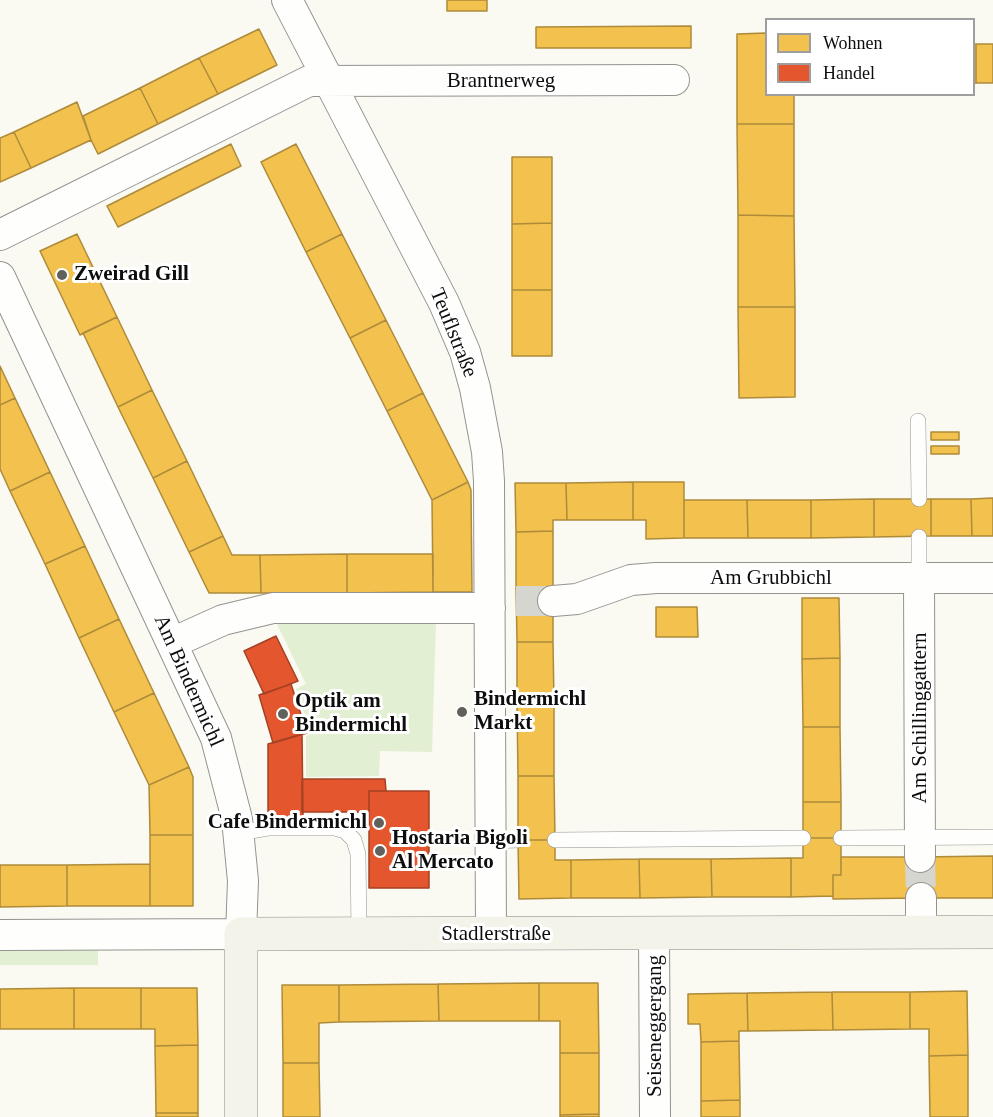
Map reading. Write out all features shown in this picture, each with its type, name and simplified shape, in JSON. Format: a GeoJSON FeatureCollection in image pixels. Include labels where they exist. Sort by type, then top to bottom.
{"type":"FeatureCollection","features":[{"type":"Feature","properties":{"kind":"main road","name":"Stadlerstraße"},"geometry":{"type":"LineString","coordinates":[[241,934],[993,932]]}},
{"type":"Feature","properties":{"kind":"main road","name":"Am Bindermichl"},"geometry":{"type":"LineString","coordinates":[[241,934],[241,1117]]}},
{"type":"Feature","properties":{"kind":"street","name":"Teuflstraße"},"geometry":{"type":"LineString","coordinates":[[286,0],[444,303],[465,352],[475,388],[487,452],[499,603],[505,840],[491,934]]}},
{"type":"Feature","properties":{"kind":"street","name":"Brantnerweg"},"geometry":{"type":"LineString","coordinates":[[328,81],[674,80]]}},
{"type":"Feature","properties":{"kind":"street"},"geometry":{"type":"LineString","coordinates":[[0,235],[309,81],[328,81]]}},
{"type":"Feature","properties":{"kind":"street","name":"Am Bindermichl"},"geometry":{"type":"LineString","coordinates":[[0,277],[11,328],[172,643],[216,738],[232,795],[239,833],[243,881],[241,934]]}},
{"type":"Feature","properties":{"kind":"street","name":"Am Grubbichl"},"geometry":{"type":"LineString","coordinates":[[553,601],[577,599],[631,580],[656,578],[993,578]]}},
{"type":"Feature","properties":{"kind":"street","name":"Am Schillinggattern"},"geometry":{"type":"LineString","coordinates":[[919,579],[920,847]]}},
{"type":"Feature","properties":{"kind":"street"},"geometry":{"type":"LineString","coordinates":[[172,643],[223,620],[273,608],[499,603]]}},
{"type":"Feature","properties":{"kind":"street"},"geometry":{"type":"LineString","coordinates":[[921,898],[921,933]]}},
{"type":"Feature","properties":{"kind":"street","name":"Stadlerstraße"},"geometry":{"type":"LineString","coordinates":[[0,935],[241,934]]}},
{"type":"Feature","properties":{"kind":"street","name":"Seiseneggergang"},"geometry":{"type":"LineString","coordinates":[[654,934],[655,1117]]}},
{"type":"Feature","properties":{"kind":"lane"},"geometry":{"type":"LineString","coordinates":[[918,421],[919,499]]}},
{"type":"Feature","properties":{"kind":"lane"},"geometry":{"type":"LineString","coordinates":[[919,537],[919,579]]}},
{"type":"Feature","properties":{"kind":"lane"},"geometry":{"type":"LineString","coordinates":[[239,833],[268,828],[334,828],[345,831],[354,840],[358,854],[359,934]]}},
{"type":"Feature","properties":{"kind":"lane"},"geometry":{"type":"LineString","coordinates":[[841,838],[920,847],[993,837]]}},
{"type":"Feature","properties":{"kind":"lane"},"geometry":{"type":"LineString","coordinates":[[555,840],[803,838]]}},
{"type":"Feature","properties":{"kind":"green space"},"geometry":{"type":"Polygon","coordinates":[[[274,618],[436,621],[432,752],[380,751],[379,776],[306,777],[306,736],[311,734],[296,689],[306,684],[274,618]]]}},
{"type":"Feature","properties":{"kind":"green space"},"geometry":{"type":"Polygon","coordinates":[[[0,945],[98,945],[98,965],[0,965],[0,945]]]}},
{"type":"Feature","properties":{"kind":"building: Wohnen"},"geometry":{"type":"Polygon","coordinates":[[[447,0],[487,0],[487,11],[447,11],[447,0]]]}},
{"type":"Feature","properties":{"kind":"building: Wohnen"},"geometry":{"type":"Polygon","coordinates":[[[691,26],[691,48],[536,48],[536,27],[691,26]]]}},
{"type":"Feature","properties":{"kind":"building: Wohnen"},"geometry":{"type":"Polygon","coordinates":[[[259,29],[277,65],[218,94],[199,58],[259,29]]]}},
{"type":"Feature","properties":{"kind":"building: Wohnen"},"geometry":{"type":"Polygon","coordinates":[[[765,33],[765,96],[794,96],[794,124],[737,124],[737,34],[765,33]]]}},
{"type":"Feature","properties":{"kind":"building: Wohnen"},"geometry":{"type":"Polygon","coordinates":[[[975,44],[976,44],[975,83],[975,44]]]}},
{"type":"Feature","properties":{"kind":"building: Wohnen"},"geometry":{"type":"Polygon","coordinates":[[[976,44],[993,44],[993,83],[976,83],[976,44]]]}},
{"type":"Feature","properties":{"kind":"building: Wohnen"},"geometry":{"type":"Polygon","coordinates":[[[199,58],[218,94],[158,124],[140,88],[199,58]]]}},
{"type":"Feature","properties":{"kind":"building: Wohnen"},"geometry":{"type":"Polygon","coordinates":[[[140,88],[158,124],[98,154],[83,116],[140,88]]]}},
{"type":"Feature","properties":{"kind":"building: Wohnen"},"geometry":{"type":"Polygon","coordinates":[[[77,102],[91,140],[31,168],[14,132],[77,102]]]}},
{"type":"Feature","properties":{"kind":"building: Wohnen"},"geometry":{"type":"Polygon","coordinates":[[[737,124],[794,124],[794,216],[738,215],[737,124]]]}},
{"type":"Feature","properties":{"kind":"building: Wohnen"},"geometry":{"type":"Polygon","coordinates":[[[14,132],[31,168],[0,182],[0,138],[14,132]]]}},
{"type":"Feature","properties":{"kind":"building: Wohnen"},"geometry":{"type":"Polygon","coordinates":[[[231,144],[241,166],[118,227],[107,206],[231,144]]]}},
{"type":"Feature","properties":{"kind":"building: Wohnen"},"geometry":{"type":"Polygon","coordinates":[[[296,144],[342,234],[306,252],[261,162],[296,144]]]}},
{"type":"Feature","properties":{"kind":"building: Wohnen"},"geometry":{"type":"Polygon","coordinates":[[[512,157],[552,157],[552,223],[512,224],[512,157]]]}},
{"type":"Feature","properties":{"kind":"building: Wohnen"},"geometry":{"type":"Polygon","coordinates":[[[738,215],[794,216],[795,307],[738,307],[738,215]]]}},
{"type":"Feature","properties":{"kind":"building: Wohnen"},"geometry":{"type":"Polygon","coordinates":[[[552,223],[552,290],[512,290],[512,224],[552,223]]]}},
{"type":"Feature","properties":{"kind":"building: Wohnen"},"geometry":{"type":"Polygon","coordinates":[[[77,234],[117,317],[80,335],[40,251],[77,234]]]}},
{"type":"Feature","properties":{"kind":"building: Wohnen"},"geometry":{"type":"Polygon","coordinates":[[[342,234],[386,320],[350,338],[306,252],[342,234]]]}},
{"type":"Feature","properties":{"kind":"building: Wohnen"},"geometry":{"type":"Polygon","coordinates":[[[512,290],[552,290],[552,356],[512,356],[512,290]]]}},
{"type":"Feature","properties":{"kind":"building: Wohnen"},"geometry":{"type":"Polygon","coordinates":[[[738,307],[795,307],[795,397],[739,398],[738,307]]]}},
{"type":"Feature","properties":{"kind":"building: Wohnen"},"geometry":{"type":"Polygon","coordinates":[[[117,317],[152,390],[118,407],[83,333],[117,317]]]}},
{"type":"Feature","properties":{"kind":"building: Wohnen"},"geometry":{"type":"Polygon","coordinates":[[[386,320],[423,393],[387,411],[350,338],[386,320]]]}},
{"type":"Feature","properties":{"kind":"building: Wohnen"},"geometry":{"type":"Polygon","coordinates":[[[0,366],[15,398],[0,405],[0,366]]]}},
{"type":"Feature","properties":{"kind":"building: Wohnen"},"geometry":{"type":"Polygon","coordinates":[[[152,390],[187,461],[153,478],[118,407],[152,390]]]}},
{"type":"Feature","properties":{"kind":"building: Wohnen"},"geometry":{"type":"Polygon","coordinates":[[[423,393],[468,482],[432,500],[387,411],[423,393]]]}},
{"type":"Feature","properties":{"kind":"building: Wohnen"},"geometry":{"type":"Polygon","coordinates":[[[15,398],[50,472],[10,491],[0,469],[0,405],[15,398]]]}},
{"type":"Feature","properties":{"kind":"building: Wohnen"},"geometry":{"type":"Polygon","coordinates":[[[931,432],[959,432],[959,440],[931,440],[931,432]]]}},
{"type":"Feature","properties":{"kind":"building: Wohnen"},"geometry":{"type":"Polygon","coordinates":[[[931,446],[959,446],[959,454],[931,454],[931,446]]]}},
{"type":"Feature","properties":{"kind":"building: Wohnen"},"geometry":{"type":"Polygon","coordinates":[[[187,461],[223,536],[189,552],[153,478],[187,461]]]}},
{"type":"Feature","properties":{"kind":"building: Wohnen"},"geometry":{"type":"Polygon","coordinates":[[[50,472],[85,546],[45,564],[10,491],[50,472]]]}},
{"type":"Feature","properties":{"kind":"building: Wohnen"},"geometry":{"type":"Polygon","coordinates":[[[468,482],[471,490],[472,592],[433,592],[432,500],[468,482]]]}},
{"type":"Feature","properties":{"kind":"building: Wohnen"},"geometry":{"type":"Polygon","coordinates":[[[633,482],[633,520],[567,520],[566,483],[633,482]]]}},
{"type":"Feature","properties":{"kind":"building: Wohnen"},"geometry":{"type":"Polygon","coordinates":[[[633,482],[684,482],[684,538],[646,539],[646,520],[633,520],[633,482]]]}},
{"type":"Feature","properties":{"kind":"building: Wohnen"},"geometry":{"type":"Polygon","coordinates":[[[515,483],[566,483],[567,520],[553,520],[553,531],[516,532],[515,483]]]}},
{"type":"Feature","properties":{"kind":"building: Wohnen"},"geometry":{"type":"Polygon","coordinates":[[[993,498],[993,536],[972,536],[971,499],[993,498]]]}},
{"type":"Feature","properties":{"kind":"building: Wohnen"},"geometry":{"type":"Polygon","coordinates":[[[874,499],[874,537],[811,538],[811,500],[874,499]]]}},
{"type":"Feature","properties":{"kind":"building: Wohnen"},"geometry":{"type":"Polygon","coordinates":[[[874,499],[931,499],[931,536],[874,537],[874,499]]]}},
{"type":"Feature","properties":{"kind":"building: Wohnen"},"geometry":{"type":"Polygon","coordinates":[[[931,499],[971,499],[972,536],[931,536],[931,499]]]}},
{"type":"Feature","properties":{"kind":"building: Wohnen"},"geometry":{"type":"Polygon","coordinates":[[[684,500],[747,500],[748,538],[684,538],[684,500]]]}},
{"type":"Feature","properties":{"kind":"building: Wohnen"},"geometry":{"type":"Polygon","coordinates":[[[747,500],[811,500],[811,538],[748,538],[747,500]]]}},
{"type":"Feature","properties":{"kind":"building: Wohnen"},"geometry":{"type":"Polygon","coordinates":[[[553,531],[553,587],[516,587],[516,532],[553,531]]]}},
{"type":"Feature","properties":{"kind":"building: Wohnen"},"geometry":{"type":"Polygon","coordinates":[[[223,536],[232,555],[260,555],[261,593],[209,593],[189,552],[223,536]]]}},
{"type":"Feature","properties":{"kind":"building: Wohnen"},"geometry":{"type":"Polygon","coordinates":[[[85,546],[119,619],[79,638],[45,564],[85,546]]]}},
{"type":"Feature","properties":{"kind":"building: Wohnen"},"geometry":{"type":"Polygon","coordinates":[[[347,554],[347,593],[261,593],[260,555],[347,554]]]}},
{"type":"Feature","properties":{"kind":"building: Wohnen"},"geometry":{"type":"Polygon","coordinates":[[[347,554],[433,554],[433,592],[347,593],[347,554]]]}},
{"type":"Feature","properties":{"kind":"building: Wohnen"},"geometry":{"type":"Polygon","coordinates":[[[516,587],[553,587],[553,642],[517,642],[516,587]]]}},
{"type":"Feature","properties":{"kind":"building: Wohnen"},"geometry":{"type":"Polygon","coordinates":[[[802,598],[839,598],[840,658],[802,659],[802,598]]]}},
{"type":"Feature","properties":{"kind":"building: Wohnen"},"geometry":{"type":"Polygon","coordinates":[[[656,607],[697,607],[698,637],[656,637],[656,607]]]}},
{"type":"Feature","properties":{"kind":"building: Wohnen"},"geometry":{"type":"Polygon","coordinates":[[[119,619],[154,693],[114,712],[79,638],[119,619]]]}},
{"type":"Feature","properties":{"kind":"building: Wohnen"},"geometry":{"type":"Polygon","coordinates":[[[517,642],[553,642],[554,703],[517,704],[517,642]]]}},
{"type":"Feature","properties":{"kind":"building: Wohnen"},"geometry":{"type":"Polygon","coordinates":[[[840,658],[840,727],[803,727],[802,659],[840,658]]]}},
{"type":"Feature","properties":{"kind":"building: Wohnen"},"geometry":{"type":"Polygon","coordinates":[[[154,693],[189,767],[149,785],[114,712],[154,693]]]}},
{"type":"Feature","properties":{"kind":"building: Wohnen"},"geometry":{"type":"Polygon","coordinates":[[[554,703],[554,776],[518,776],[517,704],[554,703]]]}},
{"type":"Feature","properties":{"kind":"building: Wohnen"},"geometry":{"type":"Polygon","coordinates":[[[803,727],[840,727],[841,802],[803,802],[803,727]]]}},
{"type":"Feature","properties":{"kind":"building: Wohnen"},"geometry":{"type":"Polygon","coordinates":[[[189,767],[193,777],[193,835],[150,835],[149,785],[189,767]]]}},
{"type":"Feature","properties":{"kind":"building: Wohnen"},"geometry":{"type":"Polygon","coordinates":[[[518,776],[554,776],[555,840],[518,840],[518,776]]]}},
{"type":"Feature","properties":{"kind":"building: Wohnen"},"geometry":{"type":"Polygon","coordinates":[[[803,802],[841,802],[841,838],[803,838],[803,802]]]}},
{"type":"Feature","properties":{"kind":"building: Wohnen"},"geometry":{"type":"Polygon","coordinates":[[[150,835],[193,835],[193,906],[150,906],[150,835]]]}},
{"type":"Feature","properties":{"kind":"building: Wohnen"},"geometry":{"type":"Polygon","coordinates":[[[803,838],[841,838],[841,875],[833,875],[833,896],[791,897],[791,858],[803,858],[803,838]]]}},
{"type":"Feature","properties":{"kind":"building: Wohnen"},"geometry":{"type":"Polygon","coordinates":[[[518,840],[555,840],[555,860],[571,860],[571,898],[519,899],[518,840]]]}},
{"type":"Feature","properties":{"kind":"building: Wohnen"},"geometry":{"type":"Polygon","coordinates":[[[993,856],[993,898],[921,898],[920,857],[993,856]]]}},
{"type":"Feature","properties":{"kind":"building: Wohnen"},"geometry":{"type":"Polygon","coordinates":[[[841,857],[920,857],[921,898],[833,899],[833,875],[841,875],[841,857]]]}},
{"type":"Feature","properties":{"kind":"building: Wohnen"},"geometry":{"type":"Polygon","coordinates":[[[791,858],[791,897],[712,897],[711,859],[791,858]]]}},
{"type":"Feature","properties":{"kind":"building: Wohnen"},"geometry":{"type":"Polygon","coordinates":[[[639,859],[711,859],[712,897],[640,898],[639,859]]]}},
{"type":"Feature","properties":{"kind":"building: Wohnen"},"geometry":{"type":"Polygon","coordinates":[[[639,859],[640,898],[571,898],[571,860],[639,859]]]}},
{"type":"Feature","properties":{"kind":"building: Wohnen"},"geometry":{"type":"Polygon","coordinates":[[[150,864],[150,906],[67,906],[67,865],[150,864]]]}},
{"type":"Feature","properties":{"kind":"building: Wohnen"},"geometry":{"type":"Polygon","coordinates":[[[0,865],[67,865],[67,906],[0,907],[0,865]]]}},
{"type":"Feature","properties":{"kind":"building: Wohnen"},"geometry":{"type":"Polygon","coordinates":[[[539,983],[539,1021],[439,1021],[438,984],[539,983]]]}},
{"type":"Feature","properties":{"kind":"building: Wohnen"},"geometry":{"type":"Polygon","coordinates":[[[539,983],[598,983],[599,1053],[560,1053],[560,1021],[539,1021],[539,983]]]}},
{"type":"Feature","properties":{"kind":"building: Wohnen"},"geometry":{"type":"Polygon","coordinates":[[[438,984],[439,1021],[339,1022],[339,985],[438,984]]]}},
{"type":"Feature","properties":{"kind":"building: Wohnen"},"geometry":{"type":"Polygon","coordinates":[[[282,985],[339,985],[339,1022],[319,1023],[319,1063],[283,1063],[282,985]]]}},
{"type":"Feature","properties":{"kind":"building: Wohnen"},"geometry":{"type":"Polygon","coordinates":[[[74,988],[74,1029],[0,1029],[0,989],[74,988]]]}},
{"type":"Feature","properties":{"kind":"building: Wohnen"},"geometry":{"type":"Polygon","coordinates":[[[74,988],[141,988],[141,1029],[74,1029],[74,988]]]}},
{"type":"Feature","properties":{"kind":"building: Wohnen"},"geometry":{"type":"Polygon","coordinates":[[[141,988],[197,988],[198,1045],[155,1046],[155,1029],[141,1029],[141,988]]]}},
{"type":"Feature","properties":{"kind":"building: Wohnen"},"geometry":{"type":"Polygon","coordinates":[[[967,991],[968,1055],[929,1056],[929,1029],[910,1029],[910,992],[967,991]]]}},
{"type":"Feature","properties":{"kind":"building: Wohnen"},"geometry":{"type":"Polygon","coordinates":[[[832,992],[833,1030],[748,1031],[747,993],[832,992]]]}},
{"type":"Feature","properties":{"kind":"building: Wohnen"},"geometry":{"type":"Polygon","coordinates":[[[832,992],[910,992],[910,1029],[833,1030],[832,992]]]}},
{"type":"Feature","properties":{"kind":"building: Wohnen"},"geometry":{"type":"Polygon","coordinates":[[[747,993],[748,1031],[739,1031],[739,1041],[701,1042],[700,1024],[688,1024],[688,994],[747,993]]]}},
{"type":"Feature","properties":{"kind":"building: Wohnen"},"geometry":{"type":"Polygon","coordinates":[[[739,1041],[740,1100],[701,1101],[701,1042],[739,1041]]]}},
{"type":"Feature","properties":{"kind":"building: Wohnen"},"geometry":{"type":"Polygon","coordinates":[[[198,1045],[198,1113],[156,1113],[155,1046],[198,1045]]]}},
{"type":"Feature","properties":{"kind":"building: Wohnen"},"geometry":{"type":"Polygon","coordinates":[[[560,1053],[599,1053],[599,1114],[560,1115],[560,1053]]]}},
{"type":"Feature","properties":{"kind":"building: Wohnen"},"geometry":{"type":"Polygon","coordinates":[[[968,1055],[968,1117],[930,1117],[929,1056],[968,1055]]]}},
{"type":"Feature","properties":{"kind":"building: Wohnen"},"geometry":{"type":"Polygon","coordinates":[[[283,1063],[319,1063],[320,1117],[283,1117],[283,1063]]]}},
{"type":"Feature","properties":{"kind":"building: Wohnen"},"geometry":{"type":"Polygon","coordinates":[[[740,1100],[740,1117],[701,1117],[701,1101],[740,1100]]]}},
{"type":"Feature","properties":{"kind":"building: Wohnen"},"geometry":{"type":"Polygon","coordinates":[[[156,1113],[198,1113],[198,1117],[156,1117],[156,1113]]]}},
{"type":"Feature","properties":{"kind":"building: Wohnen"},"geometry":{"type":"Polygon","coordinates":[[[599,1114],[599,1117],[560,1117],[560,1115],[599,1114]]]}},
{"type":"Feature","properties":{"kind":"building: Handel"},"geometry":{"type":"Polygon","coordinates":[[[276,636],[298,681],[264,694],[244,651],[276,636]]]}},
{"type":"Feature","properties":{"kind":"building: Handel","name":"Optik am Bindermichl"},"geometry":{"type":"Polygon","coordinates":[[[291,684],[307,733],[273,743],[259,695],[291,684]]]}},
{"type":"Feature","properties":{"kind":"building: Handel"},"geometry":{"type":"Polygon","coordinates":[[[302,734],[303,817],[268,817],[268,744],[302,734]]]}},
{"type":"Feature","properties":{"kind":"building: Handel"},"geometry":{"type":"Polygon","coordinates":[[[302,779],[385,779],[386,791],[369,791],[369,812],[302,812],[302,779]]]}},
{"type":"Feature","properties":{"kind":"building: Handel"},"geometry":{"type":"Polygon","coordinates":[[[369,791],[429,791],[429,888],[369,888],[369,791]]]}},
{"type":"Feature","properties":{"kind":"tunnel"},"geometry":{"type":"LineString","coordinates":[[516,601],[553,601]]}},
{"type":"Feature","properties":{"kind":"tunnel"},"geometry":{"type":"LineString","coordinates":[[920,857],[921,898]]}},
{"type":"Feature","properties":{"kind":"place","name":"Zweirad Gill"},"geometry":{"type":"Point","coordinates":[62,275]}},
{"type":"Feature","properties":{"kind":"place","name":"Bindermichl Markt"},"geometry":{"type":"Point","coordinates":[462,712]}},
{"type":"Feature","properties":{"kind":"place","name":"Optik am Bindermichl"},"geometry":{"type":"Point","coordinates":[283,714]}},
{"type":"Feature","properties":{"kind":"place","name":"Cafe Bindermichl"},"geometry":{"type":"Point","coordinates":[379,823]}},
{"type":"Feature","properties":{"kind":"place","name":"Hostaria Bigoli Al Mercato"},"geometry":{"type":"Point","coordinates":[380,851]}}]}
